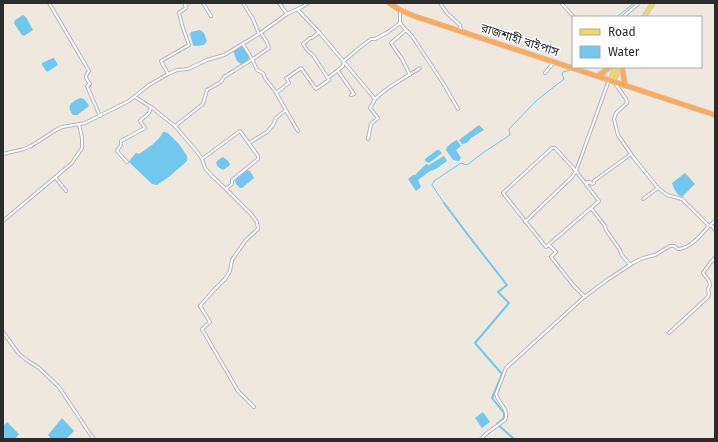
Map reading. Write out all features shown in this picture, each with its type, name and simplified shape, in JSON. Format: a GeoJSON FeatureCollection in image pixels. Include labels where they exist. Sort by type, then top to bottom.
{"type":"FeatureCollection","features":[{"type":"Feature","properties":{"kind":"highway","name":"রাজশাহী বাইপাস"},"geometry":{"type":"LineString","coordinates":[[389,3],[414,16],[572,68]]}},
{"type":"Feature","properties":{"kind":"highway","name":"রাজশাহী বাইপাস"},"geometry":{"type":"LineString","coordinates":[[573,68],[715,115]]}},
{"type":"Feature","properties":{"kind":"highway"},"geometry":{"type":"LineString","coordinates":[[621,68],[625,85]]}},
{"type":"Feature","properties":{"kind":"highway"},"geometry":{"type":"LineString","coordinates":[[598,76],[603,70]]}},
{"type":"Feature","properties":{"kind":"main road"},"geometry":{"type":"LineString","coordinates":[[647,16],[655,3]]}},
{"type":"Feature","properties":{"kind":"main road"},"geometry":{"type":"LineString","coordinates":[[612,80],[616,68]]}},
{"type":"Feature","properties":{"kind":"main road"},"geometry":{"type":"LineString","coordinates":[[612,80],[620,68]]}},
{"type":"Feature","properties":{"kind":"street"},"geometry":{"type":"LineString","coordinates":[[49,3],[89,71],[86,75],[86,78],[90,84],[88,88],[100,116]]}},
{"type":"Feature","properties":{"kind":"street"},"geometry":{"type":"LineString","coordinates":[[168,74],[161,61],[189,45],[179,13],[186,8],[185,5],[189,3]]}},
{"type":"Feature","properties":{"kind":"street"},"geometry":{"type":"LineString","coordinates":[[203,3],[211,16]]}},
{"type":"Feature","properties":{"kind":"street"},"geometry":{"type":"LineString","coordinates":[[175,126],[203,104],[207,90],[221,82],[224,77],[269,48],[267,42],[260,34],[243,3]]}},
{"type":"Feature","properties":{"kind":"street"},"geometry":{"type":"LineString","coordinates":[[279,3],[287,14]]}},
{"type":"Feature","properties":{"kind":"street"},"geometry":{"type":"LineString","coordinates":[[3,154],[31,146],[56,130],[70,125],[85,123],[100,116],[129,101],[149,85],[168,74],[177,70],[188,69],[224,54],[243,44],[260,34],[287,14],[308,3]]}},
{"type":"Feature","properties":{"kind":"street"},"geometry":{"type":"LineString","coordinates":[[440,3],[447,13],[460,25],[461,31]]}},
{"type":"Feature","properties":{"kind":"street"},"geometry":{"type":"LineString","coordinates":[[561,3],[573,16]]}},
{"type":"Feature","properties":{"kind":"street"},"geometry":{"type":"LineString","coordinates":[[623,16],[639,3]]}},
{"type":"Feature","properties":{"kind":"street"},"geometry":{"type":"LineString","coordinates":[[298,9],[375,99]]}},
{"type":"Feature","properties":{"kind":"street"},"geometry":{"type":"LineString","coordinates":[[400,10],[400,23],[412,36],[458,109]]}},
{"type":"Feature","properties":{"kind":"street"},"geometry":{"type":"LineString","coordinates":[[276,93],[289,83],[286,78],[301,68],[316,89],[329,80],[328,78],[338,71],[343,66],[344,62],[358,49],[388,32],[400,23]]}},
{"type":"Feature","properties":{"kind":"street"},"geometry":{"type":"LineString","coordinates":[[405,29],[405,31],[391,43],[402,59],[410,75]]}},
{"type":"Feature","properties":{"kind":"street"},"geometry":{"type":"LineString","coordinates":[[319,32],[303,44],[308,51],[313,54],[328,78]]}},
{"type":"Feature","properties":{"kind":"street"},"geometry":{"type":"LineString","coordinates":[[243,44],[257,70],[263,73],[298,131]]}},
{"type":"Feature","properties":{"kind":"street"},"geometry":{"type":"LineString","coordinates":[[545,73],[554,62]]}},
{"type":"Feature","properties":{"kind":"street"},"geometry":{"type":"LineString","coordinates":[[368,139],[370,124],[378,118],[370,108],[375,99],[381,92],[420,68]]}},
{"type":"Feature","properties":{"kind":"street"},"geometry":{"type":"LineString","coordinates":[[338,71],[354,94],[350,95]]}},
{"type":"Feature","properties":{"kind":"street"},"geometry":{"type":"LineString","coordinates":[[612,80],[626,99],[627,103],[616,113],[614,120],[618,135],[631,154],[658,188],[667,195],[682,199],[715,230]]}},
{"type":"Feature","properties":{"kind":"street"},"geometry":{"type":"LineString","coordinates":[[525,222],[567,182],[576,171],[612,80]]}},
{"type":"Feature","properties":{"kind":"street"},"geometry":{"type":"LineString","coordinates":[[134,97],[151,107],[175,126],[202,158],[205,168],[251,214],[257,222],[258,229],[246,240],[232,260],[230,271],[225,279],[200,306],[210,322],[202,329],[238,391],[254,407]]}},
{"type":"Feature","properties":{"kind":"street"},"geometry":{"type":"LineString","coordinates":[[127,162],[116,151],[121,145],[121,141],[145,128],[140,121],[149,113],[151,107]]}},
{"type":"Feature","properties":{"kind":"street"},"geometry":{"type":"LineString","coordinates":[[249,143],[267,132],[274,125],[276,118],[286,110]]}},
{"type":"Feature","properties":{"kind":"street"},"geometry":{"type":"LineString","coordinates":[[3,221],[72,163],[82,148],[82,138],[79,124]]}},
{"type":"Feature","properties":{"kind":"street"},"geometry":{"type":"LineString","coordinates":[[202,158],[240,131],[258,156],[258,159],[232,180],[232,184],[226,189]]}},
{"type":"Feature","properties":{"kind":"street"},"geometry":{"type":"LineString","coordinates":[[552,148],[555,148],[586,184],[599,201],[546,247],[502,193],[552,148]]}},
{"type":"Feature","properties":{"kind":"street"},"geometry":{"type":"LineString","coordinates":[[586,184],[587,182],[592,184],[594,183],[594,181],[631,154]]}},
{"type":"Feature","properties":{"kind":"street"},"geometry":{"type":"LineString","coordinates":[[55,177],[66,191]]}},
{"type":"Feature","properties":{"kind":"street"},"geometry":{"type":"LineString","coordinates":[[643,199],[658,188]]}},
{"type":"Feature","properties":{"kind":"street"},"geometry":{"type":"LineString","coordinates":[[591,208],[605,226],[621,254],[630,265]]}},
{"type":"Feature","properties":{"kind":"street"},"geometry":{"type":"LineString","coordinates":[[481,439],[487,432],[505,420],[506,412],[499,402],[496,394],[506,368],[585,296],[607,280],[630,265],[643,258],[655,255],[670,246],[674,246],[678,249],[684,248],[702,235],[715,221]]}},
{"type":"Feature","properties":{"kind":"street"},"geometry":{"type":"LineString","coordinates":[[549,245],[556,252],[551,257],[574,286],[585,296]]}},
{"type":"Feature","properties":{"kind":"street"},"geometry":{"type":"LineString","coordinates":[[669,333],[708,297],[708,289],[710,285],[703,273],[715,258]]}},
{"type":"Feature","properties":{"kind":"street"},"geometry":{"type":"LineString","coordinates":[[3,332],[19,354],[39,368],[59,387],[94,439]]}},
{"type":"Feature","properties":{"kind":"water"},"geometry":{"type":"Polygon","coordinates":[[[23,15],[26,17],[33,30],[24,36],[14,23],[15,20],[23,15]]]}},
{"type":"Feature","properties":{"kind":"water"},"geometry":{"type":"Polygon","coordinates":[[[200,30],[204,33],[207,41],[204,45],[195,46],[193,45],[190,34],[191,32],[200,30]]]}},
{"type":"Feature","properties":{"kind":"water"},"geometry":{"type":"Polygon","coordinates":[[[241,46],[247,52],[249,58],[246,62],[241,64],[237,61],[233,51],[241,46]]]}},
{"type":"Feature","properties":{"kind":"water"},"geometry":{"type":"Polygon","coordinates":[[[54,58],[58,65],[47,72],[42,63],[54,58]]]}},
{"type":"Feature","properties":{"kind":"water"},"geometry":{"type":"Polygon","coordinates":[[[80,98],[84,99],[89,105],[77,115],[73,115],[70,105],[80,98]]]}},
{"type":"Feature","properties":{"kind":"water"},"geometry":{"type":"Polygon","coordinates":[[[479,125],[484,130],[471,138],[468,142],[462,144],[459,140],[479,125]]]}},
{"type":"Feature","properties":{"kind":"water"},"geometry":{"type":"Polygon","coordinates":[[[163,132],[168,133],[179,144],[187,156],[187,161],[157,185],[152,184],[129,162],[136,153],[139,154],[153,144],[163,132]]]}},
{"type":"Feature","properties":{"kind":"water"},"geometry":{"type":"Polygon","coordinates":[[[457,140],[461,146],[456,150],[461,158],[459,161],[453,160],[446,150],[449,145],[457,140]]]}},
{"type":"Feature","properties":{"kind":"water"},"geometry":{"type":"Polygon","coordinates":[[[437,150],[442,153],[429,163],[425,161],[425,159],[437,150]]]}},
{"type":"Feature","properties":{"kind":"water"},"geometry":{"type":"Polygon","coordinates":[[[444,156],[447,161],[418,180],[421,187],[416,191],[408,179],[415,175],[426,164],[429,165],[444,156]]]}},
{"type":"Feature","properties":{"kind":"water"},"geometry":{"type":"Polygon","coordinates":[[[223,157],[230,164],[223,170],[218,167],[216,163],[223,157]]]}},
{"type":"Feature","properties":{"kind":"water"},"geometry":{"type":"Polygon","coordinates":[[[246,170],[250,171],[254,178],[240,188],[235,181],[238,176],[246,170]]]}},
{"type":"Feature","properties":{"kind":"water"},"geometry":{"type":"Polygon","coordinates":[[[685,173],[695,184],[682,197],[678,194],[672,183],[685,173]]]}},
{"type":"Feature","properties":{"kind":"water"},"geometry":{"type":"Polygon","coordinates":[[[483,412],[490,422],[482,428],[475,418],[483,412]]]}},
{"type":"Feature","properties":{"kind":"water"},"geometry":{"type":"Polygon","coordinates":[[[62,418],[74,431],[66,439],[51,439],[48,435],[62,418]]]}},
{"type":"Feature","properties":{"kind":"water"},"geometry":{"type":"Polygon","coordinates":[[[7,422],[19,434],[15,439],[3,439],[3,426],[7,422]]]}},
{"type":"Feature","properties":{"kind":"waterway"},"geometry":{"type":"LineString","coordinates":[[618,16],[634,3]]}},
{"type":"Feature","properties":{"kind":"waterway"},"geometry":{"type":"LineString","coordinates":[[444,203],[432,185],[434,181],[461,163],[467,165],[510,135],[509,129],[536,101],[564,79],[562,74],[563,72],[570,70]]}},
{"type":"Feature","properties":{"kind":"waterway"},"geometry":{"type":"LineString","coordinates":[[444,203],[507,285],[498,292],[509,303],[475,343],[502,374],[492,398],[504,413],[504,418],[497,424],[513,438]]}}]}
